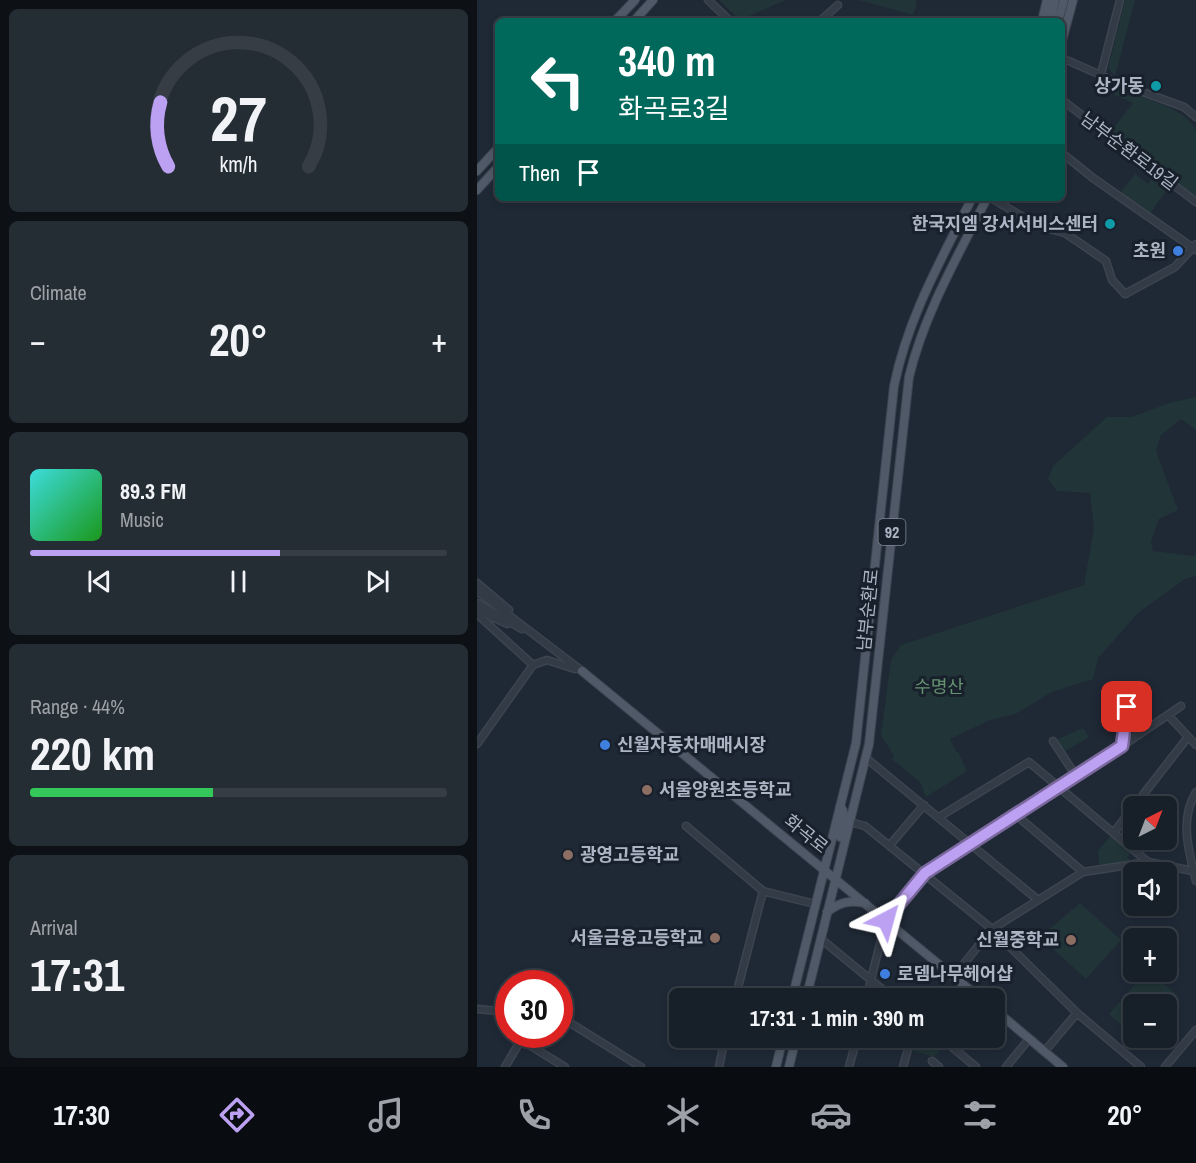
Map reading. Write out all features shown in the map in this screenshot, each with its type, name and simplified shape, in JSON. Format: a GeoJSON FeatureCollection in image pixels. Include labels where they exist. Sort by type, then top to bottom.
{"type":"FeatureCollection","features":[{"type":"Feature","properties":{"kind":"main road"},"geometry":{"type":"LineString","coordinates":[[618,18],[635,0]]}},
{"type":"Feature","properties":{"kind":"main road"},"geometry":{"type":"LineString","coordinates":[[637,18],[653,0]]}},
{"type":"Feature","properties":{"kind":"main road"},"geometry":{"type":"LineString","coordinates":[[1043,18],[1047,0]]}},
{"type":"Feature","properties":{"kind":"main road"},"geometry":{"type":"LineString","coordinates":[[1051,18],[1055,0]]}},
{"type":"Feature","properties":{"kind":"main road"},"geometry":{"type":"LineString","coordinates":[[1059,18],[1063,0]]}},
{"type":"Feature","properties":{"kind":"main road"},"geometry":{"type":"LineString","coordinates":[[1065,30],[1073,0]]}},
{"type":"Feature","properties":{"kind":"main road"},"geometry":{"type":"LineString","coordinates":[[477,171],[495,151]]}},
{"type":"Feature","properties":{"kind":"main road"},"geometry":{"type":"LineString","coordinates":[[477,190],[495,170]]}},
{"type":"Feature","properties":{"kind":"main road","name":"남부순환로"},"geometry":{"type":"LineString","coordinates":[[795,988],[855,743],[891,408],[900,358],[918,308],[971,201]]}},
{"type":"Feature","properties":{"kind":"main road","name":"남부순환로"},"geometry":{"type":"LineString","coordinates":[[809,988],[866,758],[909,377],[920,337],[934,304],[987,201]]}},
{"type":"Feature","properties":{"kind":"main road","name":"화곡로"},"geometry":{"type":"LineString","coordinates":[[582,671],[968,988]]}},
{"type":"Feature","properties":{"kind":"main road"},"geometry":{"type":"LineString","coordinates":[[840,806],[844,812],[840,837],[846,837]]}},
{"type":"Feature","properties":{"kind":"main road"},"geometry":{"type":"LineString","coordinates":[[827,912],[836,905],[848,901],[865,903]]}},
{"type":"Feature","properties":{"kind":"main road"},"geometry":{"type":"LineString","coordinates":[[815,905],[823,906],[821,922],[824,925]]}},
{"type":"Feature","properties":{"kind":"main road"},"geometry":{"type":"LineString","coordinates":[[1005,1019],[1063,1067]]}},
{"type":"Feature","properties":{"kind":"main road"},"geometry":{"type":"LineString","coordinates":[[776,1067],[781,1048]]}},
{"type":"Feature","properties":{"kind":"main road"},"geometry":{"type":"LineString","coordinates":[[789,1067],[794,1048]]}},
{"type":"Feature","properties":{"kind":"street"},"geometry":{"type":"LineString","coordinates":[[708,0],[727,18]]}},
{"type":"Feature","properties":{"kind":"street"},"geometry":{"type":"LineString","coordinates":[[1101,74],[1120,0]]}},
{"type":"Feature","properties":{"kind":"street"},"geometry":{"type":"LineString","coordinates":[[823,18],[838,5]]}},
{"type":"Feature","properties":{"kind":"street"},"geometry":{"type":"LineString","coordinates":[[1065,60],[1121,84],[1184,107],[1196,117]]}},
{"type":"Feature","properties":{"kind":"street","name":"남부순환로19길"},"geometry":{"type":"LineString","coordinates":[[1065,102],[1196,202]]}},
{"type":"Feature","properties":{"kind":"street"},"geometry":{"type":"LineString","coordinates":[[1065,155],[1093,178],[1194,247]]}},
{"type":"Feature","properties":{"kind":"street","name":"남부순환로"},"geometry":{"type":"LineString","coordinates":[[994,201],[1038,226],[1065,233],[1105,261],[1112,280],[1125,294],[1175,267],[1194,247]]}},
{"type":"Feature","properties":{"kind":"street"},"geometry":{"type":"LineString","coordinates":[[477,584],[548,644]]}},
{"type":"Feature","properties":{"kind":"street"},"geometry":{"type":"LineString","coordinates":[[477,591],[582,671]]}},
{"type":"Feature","properties":{"kind":"street"},"geometry":{"type":"LineString","coordinates":[[477,603],[548,644]]}},
{"type":"Feature","properties":{"kind":"street"},"geometry":{"type":"LineString","coordinates":[[477,612],[548,644]]}},
{"type":"Feature","properties":{"kind":"street"},"geometry":{"type":"LineString","coordinates":[[477,612],[533,665]]}},
{"type":"Feature","properties":{"kind":"street"},"geometry":{"type":"LineString","coordinates":[[478,741],[533,665],[547,660],[582,671]]}},
{"type":"Feature","properties":{"kind":"street"},"geometry":{"type":"LineString","coordinates":[[869,988],[886,920],[925,873],[1181,706]]}},
{"type":"Feature","properties":{"kind":"street"},"geometry":{"type":"LineString","coordinates":[[1122,746],[1127,707]]}},
{"type":"Feature","properties":{"kind":"street"},"geometry":{"type":"LineString","coordinates":[[1168,715],[1196,745]]}},
{"type":"Feature","properties":{"kind":"street"},"geometry":{"type":"LineString","coordinates":[[1114,832],[1188,737]]}},
{"type":"Feature","properties":{"kind":"street"},"geometry":{"type":"LineString","coordinates":[[1053,741],[1076,776]]}},
{"type":"Feature","properties":{"kind":"street"},"geometry":{"type":"LineString","coordinates":[[866,758],[1038,900]]}},
{"type":"Feature","properties":{"kind":"street"},"geometry":{"type":"LineString","coordinates":[[939,817],[1029,762],[1148,862]]}},
{"type":"Feature","properties":{"kind":"street"},"geometry":{"type":"LineString","coordinates":[[1196,792],[1188,813],[1186,830],[1196,881]]}},
{"type":"Feature","properties":{"kind":"street"},"geometry":{"type":"LineString","coordinates":[[890,845],[924,805]]}},
{"type":"Feature","properties":{"kind":"street"},"geometry":{"type":"LineString","coordinates":[[1016,814],[1083,872]]}},
{"type":"Feature","properties":{"kind":"street"},"geometry":{"type":"LineString","coordinates":[[850,822],[865,826],[992,929],[1077,1013],[1141,1067]]}},
{"type":"Feature","properties":{"kind":"street"},"geometry":{"type":"LineString","coordinates":[[686,826],[763,891],[815,905]]}},
{"type":"Feature","properties":{"kind":"street"},"geometry":{"type":"LineString","coordinates":[[954,976],[992,929],[1083,872],[1123,866]]}},
{"type":"Feature","properties":{"kind":"street"},"geometry":{"type":"LineString","coordinates":[[1177,868],[1193,871]]}},
{"type":"Feature","properties":{"kind":"street"},"geometry":{"type":"LineString","coordinates":[[738,988],[763,891]]}},
{"type":"Feature","properties":{"kind":"street"},"geometry":{"type":"LineString","coordinates":[[821,939],[881,988]]}},
{"type":"Feature","properties":{"kind":"street"},"geometry":{"type":"LineString","coordinates":[[477,1009],[495,1011]]}},
{"type":"Feature","properties":{"kind":"street"},"geometry":{"type":"LineString","coordinates":[[1044,1052],[1077,1013]]}},
{"type":"Feature","properties":{"kind":"street"},"geometry":{"type":"LineString","coordinates":[[573,1025],[641,1067]]}},
{"type":"Feature","properties":{"kind":"street"},"geometry":{"type":"LineString","coordinates":[[1165,1067],[1196,1030]]}},
{"type":"Feature","properties":{"kind":"street"},"geometry":{"type":"LineString","coordinates":[[1006,1067],[1029,1039]]}},
{"type":"Feature","properties":{"kind":"street"},"geometry":{"type":"LineString","coordinates":[[505,1067],[516,1048]]}},
{"type":"Feature","properties":{"kind":"street"},"geometry":{"type":"LineString","coordinates":[[538,1048],[565,1067]]}},
{"type":"Feature","properties":{"kind":"street"},"geometry":{"type":"LineString","coordinates":[[719,1067],[723,1048]]}},
{"type":"Feature","properties":{"kind":"street"},"geometry":{"type":"LineString","coordinates":[[849,1067],[854,1048]]}},
{"type":"Feature","properties":{"kind":"street"},"geometry":{"type":"LineString","coordinates":[[903,1067],[908,1048]]}},
{"type":"Feature","properties":{"kind":"street"},"geometry":{"type":"LineString","coordinates":[[953,1048],[977,1067]]}},
{"type":"Feature","properties":{"kind":"street"},"geometry":{"type":"LineString","coordinates":[[932,1061],[939,1067]]}},
{"type":"Feature","properties":{"kind":"green space"},"geometry":{"type":"Polygon","coordinates":[[[719,0],[786,0],[745,18],[738,18],[719,0]]]}},
{"type":"Feature","properties":{"kind":"green space"},"geometry":{"type":"Polygon","coordinates":[[[859,0],[916,0],[917,3],[913,15],[859,0]]]}},
{"type":"Feature","properties":{"kind":"green space"},"geometry":{"type":"Polygon","coordinates":[[[1125,0],[1135,0],[1115,76],[1108,68],[1125,0]]]}},
{"type":"Feature","properties":{"kind":"green space"},"geometry":{"type":"Polygon","coordinates":[[[1108,85],[1172,109],[1192,123],[1196,132],[1196,197],[1111,131],[1133,103],[1106,91],[1108,85]]]}},
{"type":"Feature","properties":{"kind":"green space"},"geometry":{"type":"Polygon","coordinates":[[[1135,174],[1148,184],[1155,175],[1170,185],[1149,215],[1120,193],[1135,174]]]}},
{"type":"Feature","properties":{"kind":"green space","name":"수명산"},"geometry":{"type":"Polygon","coordinates":[[[1196,397],[1196,430],[1181,419],[1161,435],[1156,451],[1178,510],[1159,519],[1151,542],[1153,551],[1193,556],[1196,554],[1196,576],[1185,579],[1138,613],[1098,658],[1093,679],[1052,692],[1015,714],[990,720],[950,739],[967,771],[926,797],[920,782],[892,759],[894,756],[881,735],[891,660],[901,645],[1084,585],[1094,529],[1090,493],[1057,491],[1048,479],[1053,466],[1107,417],[1132,417],[1169,403],[1196,397]]]}},
{"type":"Feature","properties":{"kind":"green space"},"geometry":{"type":"Polygon","coordinates":[[[1083,728],[1089,737],[1064,752],[1056,740],[1083,728]]]}},
{"type":"Feature","properties":{"kind":"green space"},"geometry":{"type":"Polygon","coordinates":[[[1112,834],[1123,843],[1123,850],[1132,851],[1127,857],[1132,862],[1099,865],[1098,851],[1112,834]]]}},
{"type":"Feature","properties":{"kind":"green space"},"geometry":{"type":"Polygon","coordinates":[[[1080,903],[1121,940],[1086,979],[1040,937],[1080,903]]]}},
{"type":"Feature","properties":{"kind":"green space"},"geometry":{"type":"Polygon","coordinates":[[[1137,982],[1162,982],[1176,994],[1127,994],[1137,982]]]}},
{"type":"Feature","properties":{"kind":"green space"},"geometry":{"type":"Polygon","coordinates":[[[1123,998],[1123,1026],[1109,1014],[1123,998]]]}},
{"type":"Feature","properties":{"kind":"green space"},"geometry":{"type":"Polygon","coordinates":[[[910,1048],[942,1048],[934,1057],[910,1050],[910,1048]]]}},
{"type":"Feature","properties":{"kind":"place","name":"상가동"},"geometry":{"type":"Point","coordinates":[1156,86]}},
{"type":"Feature","properties":{"kind":"place","name":"한국지엠 강서서비스센터"},"geometry":{"type":"Point","coordinates":[1110,224]}},
{"type":"Feature","properties":{"kind":"place","name":"초원"},"geometry":{"type":"Point","coordinates":[1178,251]}},
{"type":"Feature","properties":{"kind":"place","name":"신월자동차매매시장"},"geometry":{"type":"Point","coordinates":[605,745]}},
{"type":"Feature","properties":{"kind":"place","name":"서울양원초등학교"},"geometry":{"type":"Point","coordinates":[647,790]}},
{"type":"Feature","properties":{"kind":"place","name":"광영고등학교"},"geometry":{"type":"Point","coordinates":[568,855]}},
{"type":"Feature","properties":{"kind":"place","name":"서울금융고등학교"},"geometry":{"type":"Point","coordinates":[715,938]}},
{"type":"Feature","properties":{"kind":"place","name":"신월중학교"},"geometry":{"type":"Point","coordinates":[1071,940]}},
{"type":"Feature","properties":{"kind":"place","name":"로뎀나무헤어샵"},"geometry":{"type":"Point","coordinates":[885,974]}},
{"type":"Feature","properties":{"kind":"route"},"geometry":{"type":"LineString","coordinates":[[886,920],[925,873],[1122,746],[1127,707]]}}]}
